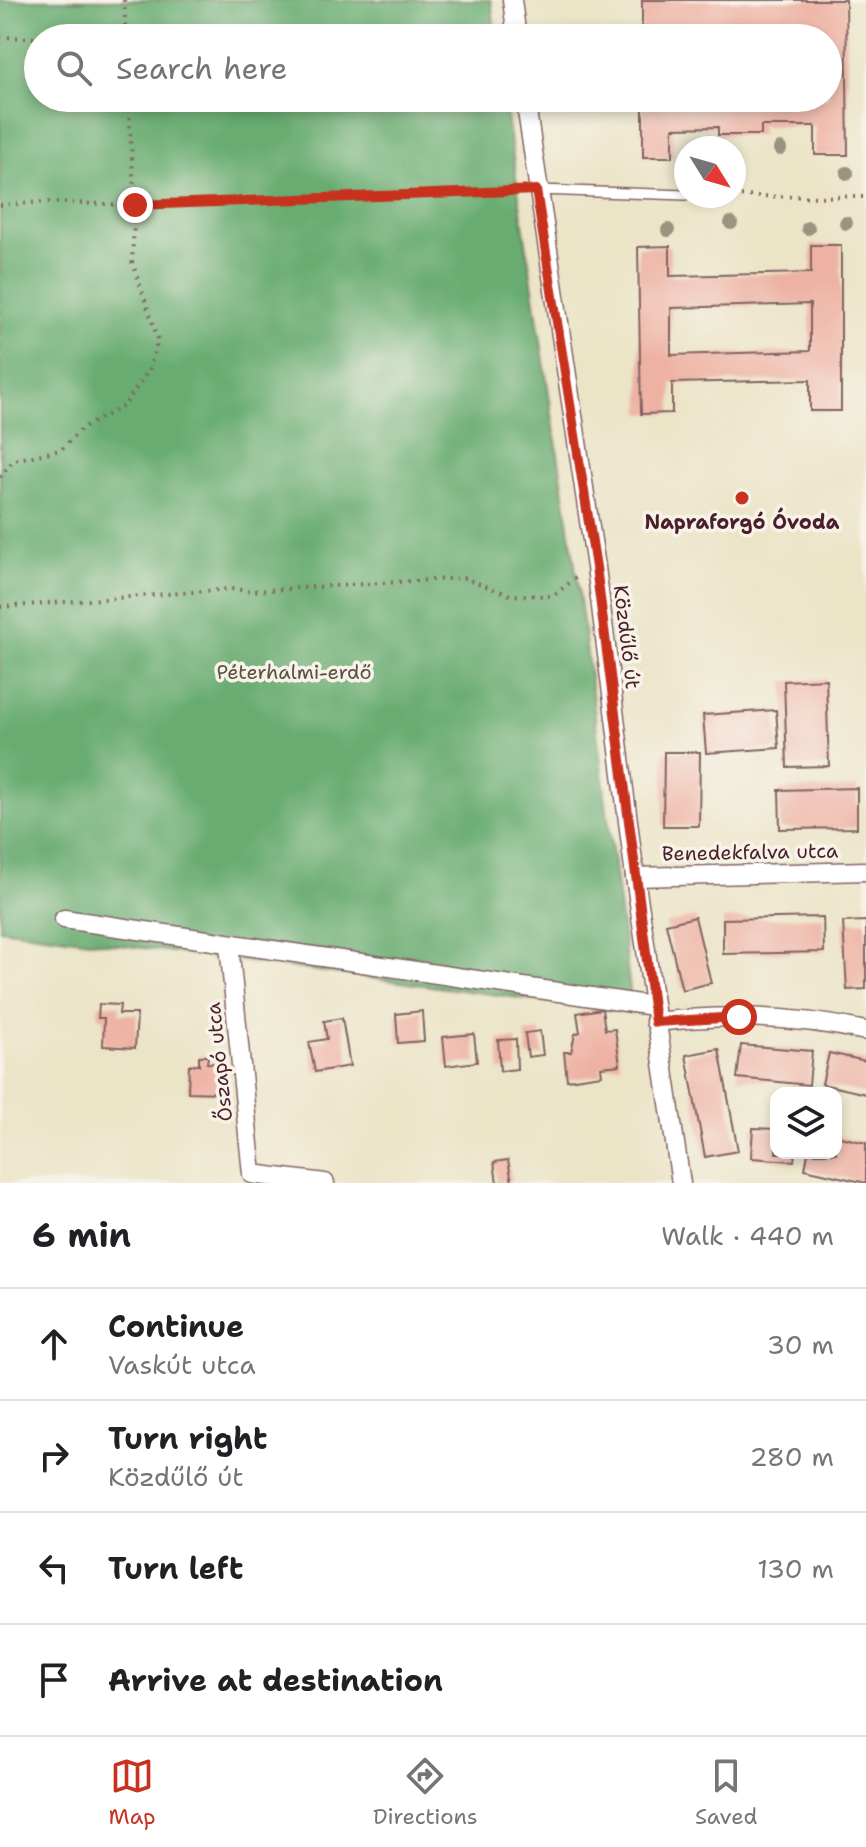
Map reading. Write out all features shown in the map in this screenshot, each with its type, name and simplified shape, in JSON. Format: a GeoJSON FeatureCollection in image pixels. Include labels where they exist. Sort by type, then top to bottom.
{"type":"FeatureCollection","features":[{"type":"Feature","properties":{"kind":"street"},"geometry":{"type":"LineString","coordinates":[[512,0],[515,24]]}},
{"type":"Feature","properties":{"kind":"street","name":"Közdűlő út"},"geometry":{"type":"LineString","coordinates":[[527,112],[536,190],[596,567],[635,877],[681,1183]]}},
{"type":"Feature","properties":{"kind":"street","name":"Benedekfalva utca"},"geometry":{"type":"LineString","coordinates":[[635,877],[866,871]]}},
{"type":"Feature","properties":{"kind":"street"},"geometry":{"type":"LineString","coordinates":[[64,919],[654,1014],[806,1021],[866,1031]]}},
{"type":"Feature","properties":{"kind":"street","name":"Őszapó utca"},"geometry":{"type":"LineString","coordinates":[[229,945],[252,1174],[325,1183]]}},
{"type":"Feature","properties":{"kind":"lane"},"geometry":{"type":"LineString","coordinates":[[536,190],[674,195]]}},
{"type":"Feature","properties":{"kind":"path"},"geometry":{"type":"LineString","coordinates":[[124,0],[125,24]]}},
{"type":"Feature","properties":{"kind":"path"},"geometry":{"type":"LineString","coordinates":[[0,37],[24,38]]}},
{"type":"Feature","properties":{"kind":"path"},"geometry":{"type":"LineString","coordinates":[[0,477],[14,460],[61,450],[82,428],[124,406],[149,370],[158,339],[132,261],[135,205],[129,112]]}},
{"type":"Feature","properties":{"kind":"path"},"geometry":{"type":"LineString","coordinates":[[0,205],[44,202],[135,205],[536,190]]}},
{"type":"Feature","properties":{"kind":"path"},"geometry":{"type":"LineString","coordinates":[[746,196],[866,197]]}},
{"type":"Feature","properties":{"kind":"path"},"geometry":{"type":"LineString","coordinates":[[0,607],[231,589],[251,591],[464,578],[510,595],[553,596],[580,574],[596,567]]}},
{"type":"Feature","properties":{"kind":"green space","name":"Péterhalmi-erdő"},"geometry":{"type":"Polygon","coordinates":[[[0,0],[491,0],[494,24],[24,24],[24,112],[506,112],[579,592],[633,1013],[0,929],[0,0]]]}},
{"type":"Feature","properties":{"kind":"building"},"geometry":{"type":"Polygon","coordinates":[[[642,0],[846,0],[848,155],[815,155],[815,126],[761,126],[761,135],[718,135],[718,127],[673,128],[673,157],[643,157],[643,112],[842,112],[842,24],[642,24],[642,0]]]}},
{"type":"Feature","properties":{"kind":"building"},"geometry":{"type":"Polygon","coordinates":[[[811,245],[841,245],[841,411],[810,411],[810,380],[672,383],[672,413],[641,414],[638,247],[670,246],[670,276],[811,273],[811,245]],[[810,304],[671,308],[671,355],[810,351],[810,304]]]}},
{"type":"Feature","properties":{"kind":"building"},"geometry":{"type":"Polygon","coordinates":[[[826,679],[829,766],[787,767],[784,681],[826,679]]]}},
{"type":"Feature","properties":{"kind":"building"},"geometry":{"type":"Polygon","coordinates":[[[776,710],[779,748],[706,753],[703,715],[776,710]]]}},
{"type":"Feature","properties":{"kind":"building"},"geometry":{"type":"Polygon","coordinates":[[[664,752],[700,752],[699,826],[663,826],[664,752]]]}},
{"type":"Feature","properties":{"kind":"building"},"geometry":{"type":"Polygon","coordinates":[[[857,788],[857,828],[780,829],[779,790],[857,788]]]}},
{"type":"Feature","properties":{"kind":"building"},"geometry":{"type":"Polygon","coordinates":[[[695,917],[711,983],[682,990],[666,924],[695,917]]]}},
{"type":"Feature","properties":{"kind":"building"},"geometry":{"type":"Polygon","coordinates":[[[823,917],[824,952],[723,954],[723,919],[823,917]]]}},
{"type":"Feature","properties":{"kind":"building"},"geometry":{"type":"Polygon","coordinates":[[[866,921],[866,989],[847,990],[843,922],[866,921]]]}},
{"type":"Feature","properties":{"kind":"building"},"geometry":{"type":"Polygon","coordinates":[[[99,1004],[120,1005],[119,1014],[137,1014],[135,1048],[103,1046],[104,1018],[98,1018],[99,1004]]]}},
{"type":"Feature","properties":{"kind":"building"},"geometry":{"type":"Polygon","coordinates":[[[602,1009],[605,1030],[615,1029],[620,1065],[601,1067],[602,1075],[567,1080],[564,1052],[571,1052],[575,1034],[580,1032],[577,1013],[602,1009]]]}},
{"type":"Feature","properties":{"kind":"building"},"geometry":{"type":"Polygon","coordinates":[[[422,1011],[424,1041],[398,1043],[396,1014],[422,1011]]]}},
{"type":"Feature","properties":{"kind":"building"},"geometry":{"type":"Polygon","coordinates":[[[342,1018],[350,1066],[315,1072],[309,1042],[327,1039],[324,1021],[342,1018]]]}},
{"type":"Feature","properties":{"kind":"building"},"geometry":{"type":"Polygon","coordinates":[[[540,1031],[543,1055],[528,1057],[525,1033],[540,1031]]]}},
{"type":"Feature","properties":{"kind":"building"},"geometry":{"type":"Polygon","coordinates":[[[474,1034],[477,1062],[446,1066],[443,1037],[474,1034]]]}},
{"type":"Feature","properties":{"kind":"building"},"geometry":{"type":"Polygon","coordinates":[[[516,1039],[517,1069],[500,1071],[498,1040],[516,1039]]]}},
{"type":"Feature","properties":{"kind":"building"},"geometry":{"type":"Polygon","coordinates":[[[741,1045],[812,1051],[809,1085],[737,1078],[741,1045]]]}},
{"type":"Feature","properties":{"kind":"building"},"geometry":{"type":"Polygon","coordinates":[[[719,1049],[738,1151],[705,1157],[686,1055],[719,1049]]]}},
{"type":"Feature","properties":{"kind":"building"},"geometry":{"type":"Polygon","coordinates":[[[829,1053],[866,1061],[866,1094],[822,1084],[829,1053]]]}},
{"type":"Feature","properties":{"kind":"building"},"geometry":{"type":"Polygon","coordinates":[[[199,1056],[208,1056],[207,1063],[223,1064],[221,1093],[188,1092],[189,1065],[199,1065],[199,1056]]]}},
{"type":"Feature","properties":{"kind":"building"},"geometry":{"type":"Polygon","coordinates":[[[753,1128],[770,1129],[770,1159],[794,1159],[794,1161],[751,1158],[753,1128]]]}},
{"type":"Feature","properties":{"kind":"building"},"geometry":{"type":"Polygon","coordinates":[[[842,1137],[866,1143],[866,1183],[805,1169],[807,1159],[842,1159],[842,1137]]]}},
{"type":"Feature","properties":{"kind":"building"},"geometry":{"type":"Polygon","coordinates":[[[508,1160],[512,1182],[497,1183],[494,1162],[508,1160]]]}},
{"type":"Feature","properties":{"kind":"place","name":"Napraforgó Óvoda"},"geometry":{"type":"Point","coordinates":[742,498]}},
{"type":"Feature","properties":{"kind":"route"},"geometry":{"type":"LineString","coordinates":[[135,205],[536,190],[596,567],[655,1022],[739,1017]]}}]}
